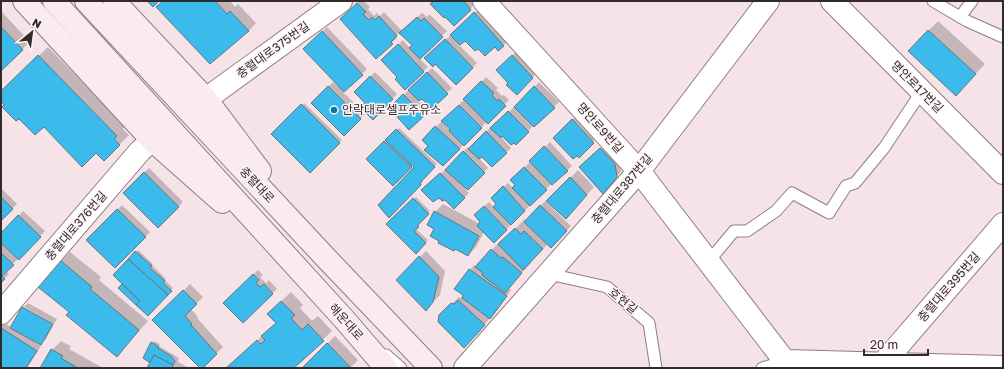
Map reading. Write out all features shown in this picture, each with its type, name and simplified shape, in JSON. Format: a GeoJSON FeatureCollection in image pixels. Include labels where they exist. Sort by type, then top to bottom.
{"type":"FeatureCollection","features":[{"type":"Feature","properties":{"kind":"main road"},"geometry":{"type":"LineString","coordinates":[[24,1],[152,140],[305,277]]}},
{"type":"Feature","properties":{"kind":"main road","name":"충렬대로"},"geometry":{"type":"LineString","coordinates":[[54,1],[203,163],[305,277]]}},
{"type":"Feature","properties":{"kind":"main road","name":"충렬대로"},"geometry":{"type":"LineString","coordinates":[[86,1],[431,368]]}},
{"type":"Feature","properties":{"kind":"main road"},"geometry":{"type":"LineString","coordinates":[[114,1],[206,98],[326,258]]}},
{"type":"Feature","properties":{"kind":"main road","name":"해운대로"},"geometry":{"type":"LineString","coordinates":[[305,277],[344,319],[386,368]]}},
{"type":"Feature","properties":{"kind":"street","name":"충렬대로375번길"},"geometry":{"type":"LineString","coordinates":[[206,98],[341,1]]}},
{"type":"Feature","properties":{"kind":"street","name":"명안로9번길"},"geometry":{"type":"LineString","coordinates":[[484,1],[639,171],[788,365]]}},
{"type":"Feature","properties":{"kind":"street","name":"충렬대로387번길"},"geometry":{"type":"LineString","coordinates":[[465,368],[639,171],[768,1]]}},
{"type":"Feature","properties":{"kind":"street","name":"명안로17번길"},"geometry":{"type":"LineString","coordinates":[[832,1],[1003,173]]}},
{"type":"Feature","properties":{"kind":"street","name":"충렬대로376번길"},"geometry":{"type":"LineString","coordinates":[[1,313],[130,163],[152,140]]}},
{"type":"Feature","properties":{"kind":"street","name":"충렬대로395번길"},"geometry":{"type":"LineString","coordinates":[[881,366],[1003,224]]}},
{"type":"Feature","properties":{"kind":"street"},"geometry":{"type":"LineString","coordinates":[[788,365],[1003,367]]}},
{"type":"Feature","properties":{"kind":"lane"},"geometry":{"type":"LineString","coordinates":[[933,1],[960,17],[1003,37]]}},
{"type":"Feature","properties":{"kind":"lane"},"geometry":{"type":"LineString","coordinates":[[960,17],[972,1]]}},
{"type":"Feature","properties":{"kind":"lane"},"geometry":{"type":"LineString","coordinates":[[709,261],[734,230],[747,231],[776,210],[792,193],[829,213],[846,186],[854,183],[884,148],[922,91]]}},
{"type":"Feature","properties":{"kind":"lane","name":"호현길"},"geometry":{"type":"LineString","coordinates":[[549,274],[607,287],[649,323],[656,368]]}},
{"type":"Feature","properties":{"kind":"lane"},"geometry":{"type":"LineString","coordinates":[[344,319],[401,368]]}},
{"type":"Feature","properties":{"kind":"lane"},"geometry":{"type":"LineString","coordinates":[[762,368],[788,365]]}},
{"type":"Feature","properties":{"kind":"building"},"geometry":{"type":"Polygon","coordinates":[[[147,1],[159,1],[153,7],[147,1]]]}},
{"type":"Feature","properties":{"kind":"building"},"geometry":{"type":"Polygon","coordinates":[[[163,1],[215,1],[227,14],[230,11],[249,31],[210,64],[156,7],[163,1]]]}},
{"type":"Feature","properties":{"kind":"building"},"geometry":{"type":"Polygon","coordinates":[[[434,1],[464,1],[471,10],[454,26],[430,4],[434,1]]]}},
{"type":"Feature","properties":{"kind":"building"},"geometry":{"type":"Polygon","coordinates":[[[357,3],[366,12],[363,14],[369,20],[372,17],[375,20],[379,16],[397,36],[391,42],[393,44],[376,59],[340,19],[357,3]]]}},
{"type":"Feature","properties":{"kind":"building"},"geometry":{"type":"Polygon","coordinates":[[[474,12],[504,46],[498,51],[495,47],[485,56],[478,49],[475,51],[465,41],[460,45],[450,35],[474,12]]]}},
{"type":"Feature","properties":{"kind":"building"},"geometry":{"type":"Polygon","coordinates":[[[417,17],[421,21],[424,18],[443,37],[420,59],[409,48],[412,45],[399,33],[417,17]]]}},
{"type":"Feature","properties":{"kind":"building"},"geometry":{"type":"Polygon","coordinates":[[[1,27],[23,50],[1,71],[1,27]]]}},
{"type":"Feature","properties":{"kind":"building"},"geometry":{"type":"Polygon","coordinates":[[[928,30],[976,74],[956,96],[908,51],[928,30]]]}},
{"type":"Feature","properties":{"kind":"building"},"geometry":{"type":"Polygon","coordinates":[[[322,31],[363,75],[344,92],[303,49],[322,31]]]}},
{"type":"Feature","properties":{"kind":"building"},"geometry":{"type":"Polygon","coordinates":[[[445,39],[473,68],[456,85],[435,64],[433,67],[424,58],[445,39]]]}},
{"type":"Feature","properties":{"kind":"building"},"geometry":{"type":"Polygon","coordinates":[[[398,44],[424,72],[405,90],[395,79],[397,77],[381,60],[398,44]]]}},
{"type":"Feature","properties":{"kind":"building"},"geometry":{"type":"Polygon","coordinates":[[[38,55],[117,136],[114,139],[120,145],[104,161],[96,153],[82,167],[44,127],[35,135],[19,119],[16,121],[2,107],[4,105],[1,101],[1,91],[38,55]]]}},
{"type":"Feature","properties":{"kind":"building"},"geometry":{"type":"Polygon","coordinates":[[[512,55],[533,78],[517,95],[506,85],[508,83],[496,70],[512,55]]]}},
{"type":"Feature","properties":{"kind":"building"},"geometry":{"type":"Polygon","coordinates":[[[427,72],[448,94],[432,109],[422,99],[419,101],[408,90],[427,72]]]}},
{"type":"Feature","properties":{"kind":"building"},"geometry":{"type":"Polygon","coordinates":[[[370,76],[393,99],[373,120],[360,107],[365,103],[354,92],[370,76]]]}},
{"type":"Feature","properties":{"kind":"building"},"geometry":{"type":"Polygon","coordinates":[[[481,81],[494,93],[492,95],[497,101],[499,99],[506,106],[488,124],[463,99],[481,81]]]}},
{"type":"Feature","properties":{"kind":"building"},"geometry":{"type":"Polygon","coordinates":[[[328,86],[361,119],[344,136],[311,103],[328,86]]]}},
{"type":"Feature","properties":{"kind":"building"},"geometry":{"type":"Polygon","coordinates":[[[534,86],[555,108],[534,127],[514,107],[534,86]]]}},
{"type":"Feature","properties":{"kind":"building"},"geometry":{"type":"Polygon","coordinates":[[[403,94],[424,116],[409,130],[389,108],[403,94]]]}},
{"type":"Feature","properties":{"kind":"building"},"geometry":{"type":"Polygon","coordinates":[[[301,104],[340,143],[310,173],[271,134],[301,104]]]}},
{"type":"Feature","properties":{"kind":"building"},"geometry":{"type":"Polygon","coordinates":[[[459,105],[482,128],[464,146],[449,131],[450,129],[441,121],[459,105]]]}},
{"type":"Feature","properties":{"kind":"building"},"geometry":{"type":"Polygon","coordinates":[[[508,111],[529,132],[516,145],[514,143],[511,145],[502,136],[501,138],[490,128],[508,111]]]}},
{"type":"Feature","properties":{"kind":"building"},"geometry":{"type":"Polygon","coordinates":[[[572,119],[594,143],[579,158],[577,156],[573,159],[553,138],[572,119]]]}},
{"type":"Feature","properties":{"kind":"building"},"geometry":{"type":"Polygon","coordinates":[[[435,126],[460,149],[443,166],[424,150],[428,146],[422,140],[435,126]]]}},
{"type":"Feature","properties":{"kind":"building"},"geometry":{"type":"Polygon","coordinates":[[[396,129],[435,167],[420,183],[421,185],[389,218],[378,205],[414,167],[385,140],[396,129]]]}},
{"type":"Feature","properties":{"kind":"building"},"geometry":{"type":"Polygon","coordinates":[[[486,131],[507,153],[492,167],[482,157],[479,159],[468,149],[486,131]]]}},
{"type":"Feature","properties":{"kind":"building"},"geometry":{"type":"Polygon","coordinates":[[[384,141],[412,167],[393,186],[366,159],[384,141]]]}},
{"type":"Feature","properties":{"kind":"building"},"geometry":{"type":"Polygon","coordinates":[[[544,146],[568,171],[552,185],[529,161],[544,146]]]}},
{"type":"Feature","properties":{"kind":"building"},"geometry":{"type":"Polygon","coordinates":[[[600,148],[615,164],[617,177],[603,194],[579,167],[600,148]]]}},
{"type":"Feature","properties":{"kind":"building"},"geometry":{"type":"Polygon","coordinates":[[[463,151],[485,173],[468,190],[445,170],[463,151]]]}},
{"type":"Feature","properties":{"kind":"building"},"geometry":{"type":"Polygon","coordinates":[[[524,167],[547,190],[530,206],[512,188],[515,185],[510,180],[524,167]]]}},
{"type":"Feature","properties":{"kind":"building"},"geometry":{"type":"Polygon","coordinates":[[[144,172],[179,207],[158,228],[123,193],[144,172]]]}},
{"type":"Feature","properties":{"kind":"building"},"geometry":{"type":"Polygon","coordinates":[[[440,173],[465,198],[454,209],[445,200],[442,201],[439,198],[433,202],[421,190],[440,173]]]}},
{"type":"Feature","properties":{"kind":"building"},"geometry":{"type":"Polygon","coordinates":[[[570,177],[587,195],[566,219],[546,201],[570,177]]]}},
{"type":"Feature","properties":{"kind":"building"},"geometry":{"type":"Polygon","coordinates":[[[503,186],[525,211],[511,225],[493,207],[496,204],[491,198],[503,186]]]}},
{"type":"Feature","properties":{"kind":"building"},"geometry":{"type":"Polygon","coordinates":[[[1,197],[13,209],[1,221],[1,197]]]}},
{"type":"Feature","properties":{"kind":"building"},"geometry":{"type":"Polygon","coordinates":[[[413,198],[429,214],[414,231],[426,243],[416,254],[386,224],[413,198]]]}},
{"type":"Feature","properties":{"kind":"building"},"geometry":{"type":"Polygon","coordinates":[[[540,205],[567,231],[551,248],[524,222],[540,205]]]}},
{"type":"Feature","properties":{"kind":"building"},"geometry":{"type":"Polygon","coordinates":[[[484,206],[507,230],[494,243],[477,226],[480,222],[474,215],[484,206]]]}},
{"type":"Feature","properties":{"kind":"building"},"geometry":{"type":"Polygon","coordinates":[[[117,209],[146,237],[115,268],[86,240],[117,209]]]}},
{"type":"Feature","properties":{"kind":"building"},"geometry":{"type":"Polygon","coordinates":[[[434,211],[479,236],[468,256],[455,249],[454,251],[438,243],[439,241],[430,236],[434,229],[427,225],[434,211]]]}},
{"type":"Feature","properties":{"kind":"building"},"geometry":{"type":"Polygon","coordinates":[[[18,215],[41,237],[19,260],[1,243],[1,233],[18,215]]]}},
{"type":"Feature","properties":{"kind":"building"},"geometry":{"type":"Polygon","coordinates":[[[515,228],[521,234],[524,231],[543,249],[523,270],[498,244],[515,228]]]}},
{"type":"Feature","properties":{"kind":"building"},"geometry":{"type":"Polygon","coordinates":[[[491,249],[522,273],[505,293],[482,275],[483,273],[475,267],[491,249]]]}},
{"type":"Feature","properties":{"kind":"building"},"geometry":{"type":"Polygon","coordinates":[[[135,251],[152,266],[150,268],[165,281],[163,283],[172,291],[168,295],[128,259],[135,251]]]}},
{"type":"Feature","properties":{"kind":"building"},"geometry":{"type":"Polygon","coordinates":[[[1,253],[14,265],[2,276],[5,279],[1,283],[1,253]]]}},
{"type":"Feature","properties":{"kind":"building"},"geometry":{"type":"Polygon","coordinates":[[[419,256],[439,277],[433,302],[426,311],[396,280],[419,256]]]}},
{"type":"Feature","properties":{"kind":"building"},"geometry":{"type":"Polygon","coordinates":[[[128,259],[168,295],[148,316],[136,305],[140,301],[113,275],[128,259]]]}},
{"type":"Feature","properties":{"kind":"building"},"geometry":{"type":"Polygon","coordinates":[[[60,260],[92,287],[90,289],[139,330],[117,357],[66,315],[69,312],[38,287],[60,260]]]}},
{"type":"Feature","properties":{"kind":"building"},"geometry":{"type":"Polygon","coordinates":[[[469,269],[507,296],[490,319],[462,298],[463,295],[454,289],[469,269]]]}},
{"type":"Feature","properties":{"kind":"building"},"geometry":{"type":"Polygon","coordinates":[[[253,274],[259,280],[256,283],[260,287],[264,284],[273,294],[243,323],[223,303],[253,274]]]}},
{"type":"Feature","properties":{"kind":"building"},"geometry":{"type":"Polygon","coordinates":[[[122,284],[140,301],[136,305],[118,288],[122,284]]]}},
{"type":"Feature","properties":{"kind":"building"},"geometry":{"type":"Polygon","coordinates":[[[183,290],[197,304],[185,316],[192,324],[191,325],[217,354],[203,368],[200,368],[152,320],[183,290]]]}},
{"type":"Feature","properties":{"kind":"building"},"geometry":{"type":"Polygon","coordinates":[[[458,300],[485,325],[464,348],[438,322],[439,315],[451,303],[454,304],[458,300]]]}},
{"type":"Feature","properties":{"kind":"building"},"geometry":{"type":"Polygon","coordinates":[[[281,301],[295,315],[291,318],[302,330],[308,324],[324,341],[294,368],[226,368],[257,340],[261,344],[265,340],[261,336],[276,323],[267,314],[281,301]]]}},
{"type":"Feature","properties":{"kind":"building"},"geometry":{"type":"Polygon","coordinates":[[[22,307],[53,324],[41,345],[10,328],[22,307]]]}},
{"type":"Feature","properties":{"kind":"building"},"geometry":{"type":"Polygon","coordinates":[[[1,328],[37,351],[26,368],[1,368],[1,328]]]}},
{"type":"Feature","properties":{"kind":"building"},"geometry":{"type":"Polygon","coordinates":[[[151,342],[171,356],[175,361],[173,365],[154,355],[150,363],[143,358],[151,342]]]}},
{"type":"Feature","properties":{"kind":"building"},"geometry":{"type":"Polygon","coordinates":[[[327,343],[351,368],[302,368],[327,343]]]}},
{"type":"Feature","properties":{"kind":"building"},"geometry":{"type":"Polygon","coordinates":[[[51,349],[63,356],[61,358],[78,368],[40,368],[51,349]]]}},
{"type":"Feature","properties":{"kind":"building"},"geometry":{"type":"Polygon","coordinates":[[[154,355],[173,365],[172,368],[147,368],[154,355]]]}},
{"type":"Feature","properties":{"kind":"place","name":"안락대로셀프주유소"},"geometry":{"type":"Point","coordinates":[334,110]}}]}
